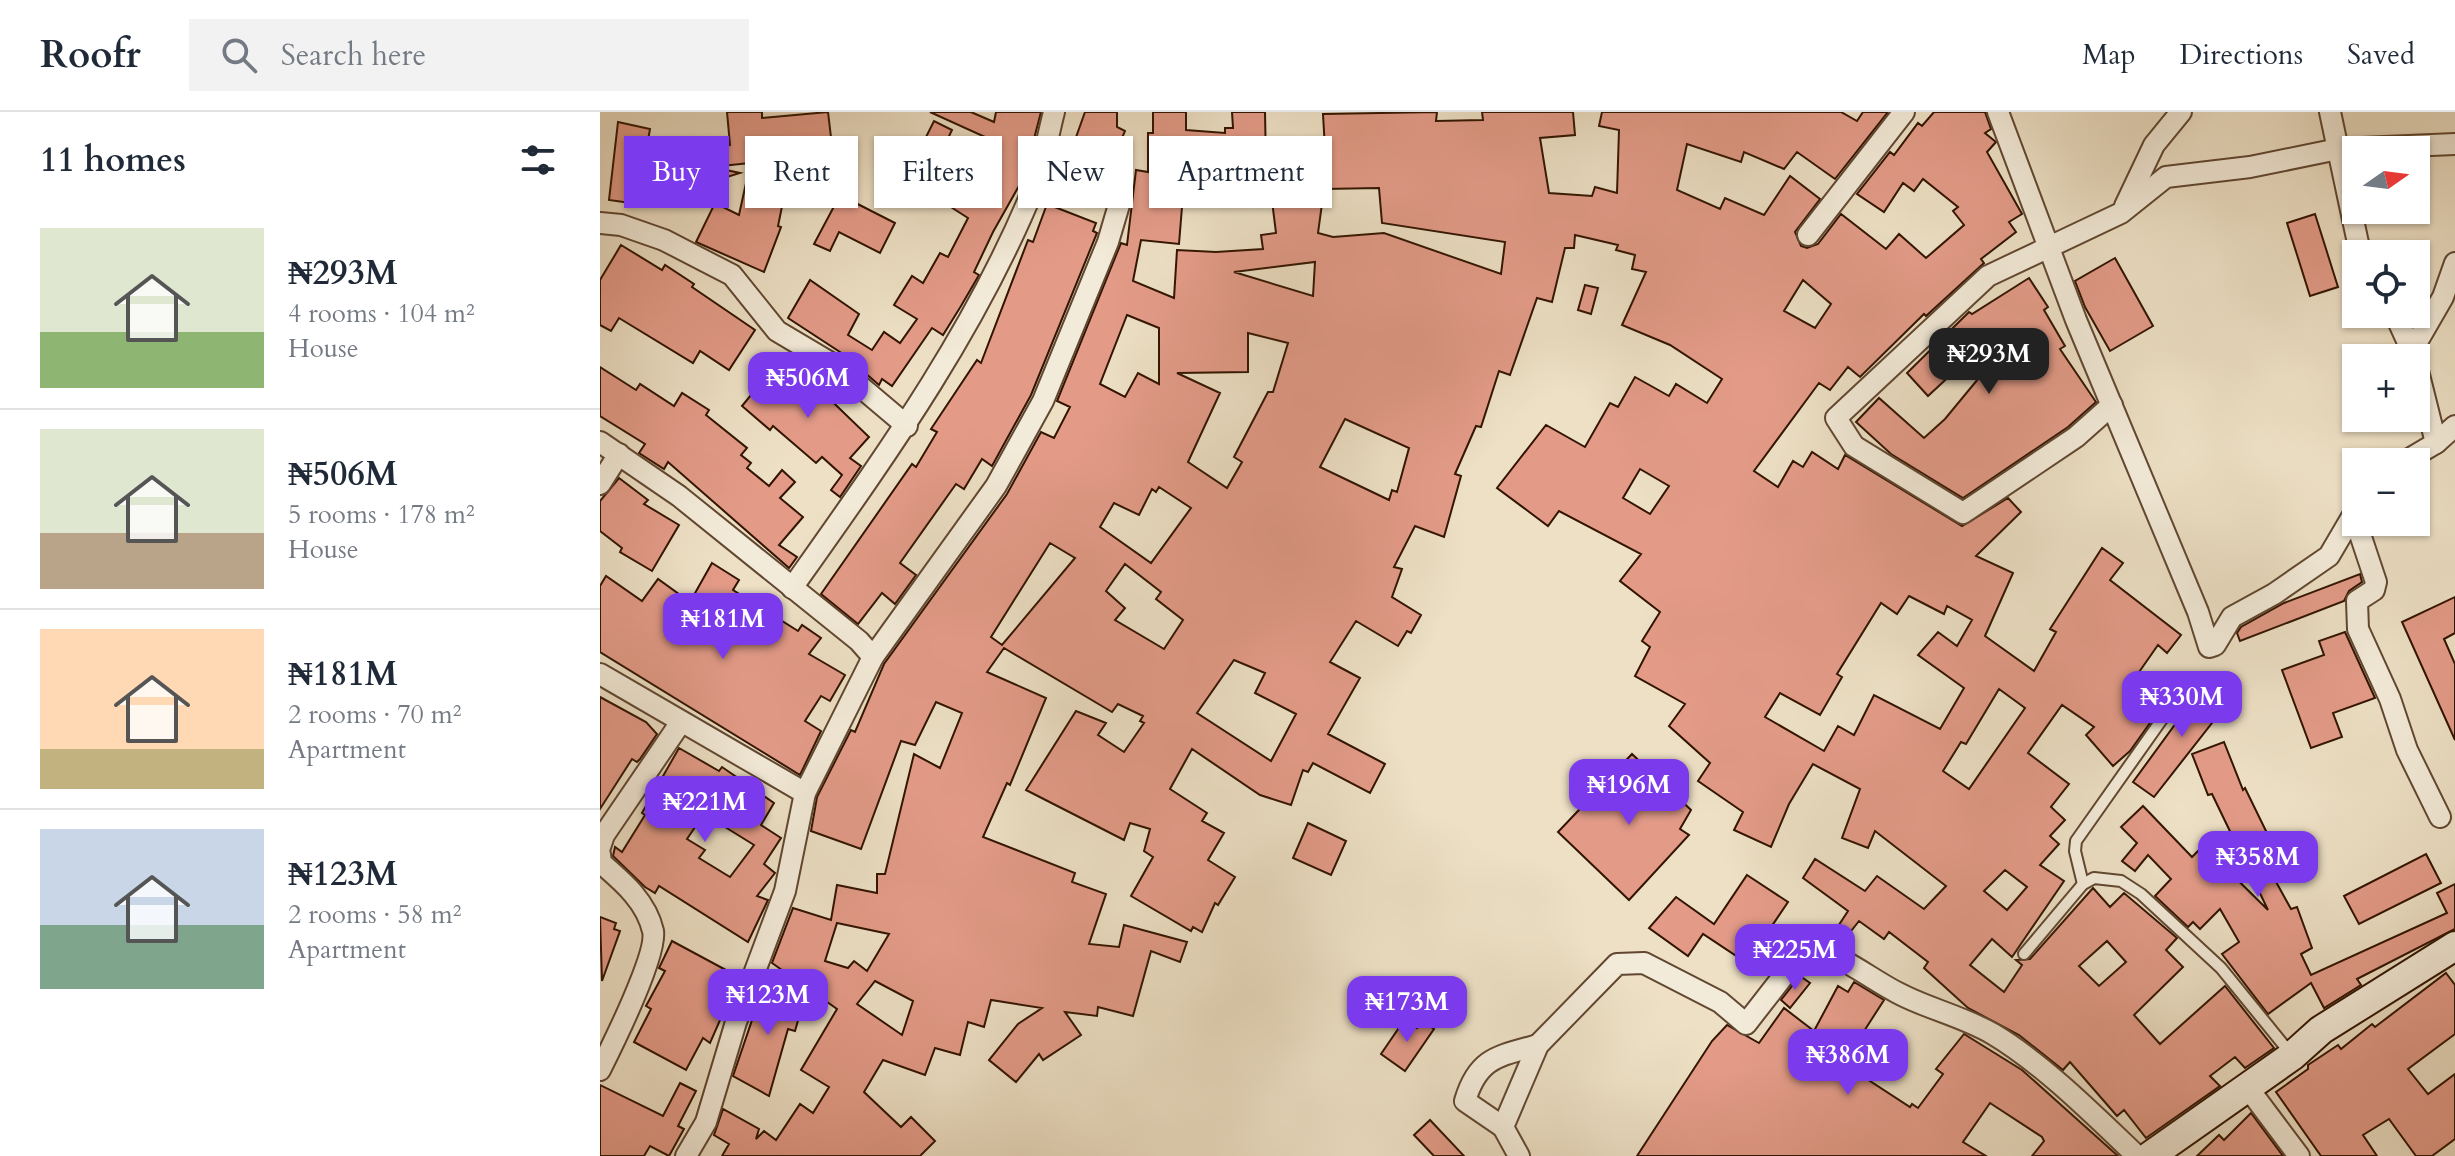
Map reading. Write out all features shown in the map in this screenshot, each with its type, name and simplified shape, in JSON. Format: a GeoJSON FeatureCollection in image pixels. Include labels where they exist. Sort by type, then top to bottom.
{"type":"FeatureCollection","features":[{"type":"Feature","properties":{"kind":"street"},"geometry":{"type":"LineString","coordinates":[[1048,136],[1054,112]]}},
{"type":"Feature","properties":{"kind":"street"},"geometry":{"type":"LineString","coordinates":[[1808,235],[1904,112]]}},
{"type":"Feature","properties":{"kind":"street"},"geometry":{"type":"LineString","coordinates":[[1998,112],[2144,490],[2198,612],[2209,647],[2215,645],[2232,617],[2329,556],[2343,536]]}},
{"type":"Feature","properties":{"kind":"street"},"geometry":{"type":"LineString","coordinates":[[2121,213],[2154,145],[2181,112]]}},
{"type":"Feature","properties":{"kind":"street"},"geometry":{"type":"LineString","coordinates":[[2330,112],[2357,240]]}},
{"type":"Feature","properties":{"kind":"street"},"geometry":{"type":"LineString","coordinates":[[2112,405],[2076,437],[1963,513],[1854,446],[1836,418],[1988,276],[2121,213],[2166,177],[2250,167],[2338,149],[2454,145]]}},
{"type":"Feature","properties":{"kind":"street"},"geometry":{"type":"LineString","coordinates":[[792,588],[907,426],[958,343],[996,271],[1023,208]]}},
{"type":"Feature","properties":{"kind":"street"},"geometry":{"type":"LineString","coordinates":[[686,1156],[706,1122],[736,1022],[785,891],[805,793],[873,657],[996,486],[1043,401],[1108,242],[1118,208]]}},
{"type":"Feature","properties":{"kind":"street"},"geometry":{"type":"LineString","coordinates":[[600,223],[621,225],[664,240],[732,275],[777,331],[836,366],[907,426]]}},
{"type":"Feature","properties":{"kind":"street"},"geometry":{"type":"LineString","coordinates":[[2420,344],[2455,263]]}},
{"type":"Feature","properties":{"kind":"street"},"geometry":{"type":"LineString","coordinates":[[2430,420],[2436,443]]}},
{"type":"Feature","properties":{"kind":"street"},"geometry":{"type":"LineString","coordinates":[[2428,448],[2455,426]]}},
{"type":"Feature","properties":{"kind":"street"},"geometry":{"type":"LineString","coordinates":[[600,442],[679,496],[859,641],[873,657]]}},
{"type":"Feature","properties":{"kind":"street"},"geometry":{"type":"LineString","coordinates":[[600,484],[619,454]]}},
{"type":"Feature","properties":{"kind":"street"},"geometry":{"type":"LineString","coordinates":[[2362,536],[2376,582],[2374,590],[2357,601],[2358,629],[2390,699],[2407,750],[2440,817]]}},
{"type":"Feature","properties":{"kind":"street"},"geometry":{"type":"LineString","coordinates":[[600,674],[805,793]]}},
{"type":"Feature","properties":{"kind":"street"},"geometry":{"type":"LineString","coordinates":[[600,847],[604,835],[681,722]]}},
{"type":"Feature","properties":{"kind":"street"},"geometry":{"type":"LineString","coordinates":[[600,854],[601,863],[629,887],[646,909],[654,935],[624,1020],[600,1070]]}},
{"type":"Feature","properties":{"kind":"street"},"geometry":{"type":"LineString","coordinates":[[1503,1127],[1538,1045],[1617,964],[1644,963],[1720,1002],[1741,1024],[1746,1024],[1806,947],[1826,951],[1900,995],[1955,1014],[1995,1035],[2085,1106],[2137,1156]]}},
{"type":"Feature","properties":{"kind":"street"},"geometry":{"type":"LineString","coordinates":[[2150,1156],[2292,1056],[2321,1030],[2451,955]]}},
{"type":"Feature","properties":{"kind":"street"},"geometry":{"type":"LineString","coordinates":[[1519,1156],[1503,1127],[1465,1101],[1470,1083],[1493,1058],[1538,1045]]}},
{"type":"Feature","properties":{"kind":"street"},"geometry":{"type":"LineString","coordinates":[[2248,1088],[2299,1156]]}},
{"type":"Feature","properties":{"kind":"lane"},"geometry":{"type":"LineString","coordinates":[[2083,884],[2075,851],[2076,841],[2177,698]]}},
{"type":"Feature","properties":{"kind":"lane"},"geometry":{"type":"LineString","coordinates":[[2024,954],[2083,884],[2094,878],[2121,881],[2141,894],[2221,968],[2292,1056]]}},
{"type":"Feature","properties":{"kind":"building"},"geometry":{"type":"Polygon","coordinates":[[[727,112],[762,112],[762,118],[828,112],[831,136],[745,136],[745,163],[729,165],[727,112]]]}},
{"type":"Feature","properties":{"kind":"building"},"geometry":{"type":"Polygon","coordinates":[[[930,112],[971,112],[994,122],[996,112],[1041,112],[1035,136],[1018,136],[1018,188],[993,232],[974,272],[979,275],[961,306],[943,335],[932,328],[892,386],[882,379],[879,385],[843,354],[788,318],[810,280],[859,314],[848,335],[872,350],[884,332],[900,343],[917,319],[894,305],[912,276],[923,283],[940,253],[948,257],[968,218],[952,208],[1002,208],[1002,136],[983,136],[930,112]]]}},
{"type":"Feature","properties":{"kind":"building"},"geometry":{"type":"Polygon","coordinates":[[[1085,112],[1117,112],[1117,127],[1125,131],[1123,136],[1076,136],[1085,112]]]}},
{"type":"Feature","properties":{"kind":"building"},"geometry":{"type":"Polygon","coordinates":[[[1153,112],[1186,112],[1186,130],[1225,133],[1225,128],[1233,128],[1232,112],[1265,112],[1265,136],[1149,136],[1149,208],[1182,208],[1179,244],[1141,240],[1133,281],[1174,298],[1177,250],[1216,252],[1263,249],[1261,235],[1276,233],[1273,208],[1321,208],[1318,233],[1333,237],[1384,233],[1501,274],[1505,242],[1382,223],[1379,188],[1332,189],[1332,136],[1324,136],[1323,114],[1437,112],[1436,121],[1483,120],[1482,112],[1573,112],[1575,135],[1540,138],[1549,193],[1592,196],[1595,187],[1617,193],[1619,130],[1599,126],[1602,112],[1841,112],[1857,121],[1863,112],[1888,112],[1835,179],[1797,152],[1784,169],[1744,152],[1741,162],[1687,144],[1677,190],[1720,209],[1725,198],[1764,215],[1790,176],[1820,199],[1795,232],[1801,246],[1807,248],[1818,244],[1841,214],[1886,249],[1899,234],[1926,258],[1964,225],[1953,211],[1958,207],[1923,179],[1914,191],[1903,183],[1884,212],[1857,194],[1890,152],[1894,155],[1918,123],[1922,126],[1934,112],[1985,112],[1991,129],[1985,133],[1996,142],[1987,152],[2022,214],[2009,222],[2016,232],[1981,259],[1984,263],[1926,316],[1924,314],[1860,377],[1848,367],[1830,390],[1819,383],[1754,471],[1778,487],[1793,461],[1803,467],[1812,452],[1838,469],[1845,455],[1962,526],[2008,498],[2021,512],[1976,556],[2013,573],[1985,636],[2034,671],[2056,632],[2050,629],[2102,548],[2123,563],[2110,580],[2181,635],[2167,653],[2158,645],[2137,675],[2167,699],[2130,751],[2113,766],[2086,735],[2094,727],[2062,705],[2028,753],[2069,784],[2051,807],[2065,820],[2050,836],[2059,844],[2040,865],[2064,881],[2012,957],[1992,939],[1970,965],[2004,992],[2022,965],[2016,960],[2030,959],[2093,888],[2110,907],[2124,893],[2177,938],[2166,950],[2183,967],[2134,1015],[2160,1044],[2225,986],[2274,1048],[2245,1068],[2235,1057],[2210,1076],[2220,1086],[2146,1138],[2124,1110],[2117,1116],[2070,1062],[2063,1070],[2019,1035],[1968,1008],[1924,968],[1928,962],[1889,932],[1884,939],[1859,921],[1840,945],[1829,940],[1848,911],[1803,878],[1815,859],[1865,891],[1877,876],[1924,909],[1946,886],[1875,831],[1868,848],[1842,838],[1860,789],[1813,764],[1789,804],[1771,847],[1734,830],[1743,812],[1698,781],[1710,763],[1669,726],[1685,704],[1635,676],[1650,647],[1642,641],[1660,612],[1620,581],[1641,554],[1559,511],[1548,526],[1497,488],[1546,425],[1585,447],[1610,403],[1618,407],[1635,377],[1669,396],[1676,384],[1707,403],[1722,379],[1670,345],[1622,325],[1646,272],[1632,269],[1635,255],[1616,250],[1618,245],[1575,235],[1574,248],[1565,248],[1552,302],[1537,298],[1510,375],[1499,371],[1481,427],[1476,426],[1455,474],[1461,476],[1444,537],[1415,526],[1394,567],[1402,569],[1392,597],[1421,615],[1411,633],[1407,631],[1398,646],[1356,621],[1330,662],[1360,678],[1328,734],[1385,764],[1370,793],[1313,763],[1308,772],[1303,770],[1291,805],[1260,795],[1192,749],[1170,789],[1207,813],[1202,821],[1224,833],[1208,860],[1235,877],[1218,905],[1215,903],[1202,932],[1193,927],[1191,931],[1131,896],[1153,857],[1144,851],[1150,829],[1130,823],[1124,840],[1026,790],[1076,711],[1106,723],[1098,735],[1124,752],[1144,723],[1140,721],[1143,716],[1118,704],[1112,712],[1004,648],[987,672],[1046,698],[1010,785],[1007,783],[983,837],[1075,873],[1072,882],[1106,894],[1089,944],[1119,947],[1124,925],[1187,942],[1180,962],[1151,951],[1133,1016],[1098,1007],[1097,1016],[1065,1012],[1081,1035],[1043,1060],[1039,1054],[1016,1082],[989,1060],[1018,1024],[1042,1008],[991,1000],[984,1027],[968,1022],[960,1055],[935,1048],[925,1075],[883,1060],[864,1092],[901,1127],[911,1117],[935,1141],[920,1156],[722,1156],[729,1144],[714,1135],[723,1109],[759,1129],[756,1139],[764,1131],[776,1140],[800,1104],[813,1113],[829,1087],[801,1070],[837,1009],[772,963],[793,908],[831,920],[837,885],[877,893],[877,874],[885,874],[914,754],[940,768],[962,713],[936,702],[915,745],[901,741],[861,849],[811,831],[817,797],[851,730],[855,732],[884,664],[1007,494],[1041,432],[1054,438],[1070,407],[1057,401],[1121,243],[1127,245],[1136,170],[1148,172],[1148,133],[1153,133],[1153,112]],[[1315,262],[1234,272],[1313,296],[1315,262]],[[1803,280],[1784,311],[1815,328],[1831,304],[1803,280]],[[1127,315],[1100,384],[1125,397],[1138,373],[1159,384],[1159,328],[1127,315]],[[1248,333],[1248,372],[1177,373],[1220,393],[1188,462],[1227,488],[1242,462],[1234,457],[1268,392],[1273,392],[1288,343],[1248,333]],[[1345,419],[1320,467],[1389,500],[1392,490],[1397,492],[1409,448],[1345,419]],[[1640,469],[1623,498],[1650,514],[1669,486],[1640,469]],[[1159,487],[1156,492],[1152,489],[1139,515],[1114,503],[1100,527],[1151,563],[1191,508],[1159,487]],[[1050,543],[991,637],[1002,645],[1075,558],[1050,543]],[[1125,564],[1106,591],[1125,608],[1115,620],[1164,649],[1183,620],[1156,599],[1161,592],[1125,564]],[[1909,596],[1897,614],[1881,603],[1837,674],[1842,677],[1820,715],[1780,693],[1765,717],[1824,751],[1838,726],[1854,735],[1874,695],[1940,729],[1964,688],[1918,655],[1938,632],[1957,646],[1972,620],[1947,606],[1944,614],[1909,596]],[[1234,660],[1197,713],[1271,761],[1296,714],[1255,693],[1265,673],[1234,660]],[[1999,689],[1966,744],[1961,742],[1943,771],[1969,789],[2025,708],[1999,689]],[[2005,870],[1984,891],[2007,910],[2027,887],[2005,870]],[[837,923],[825,961],[848,968],[854,961],[867,971],[889,934],[837,923]],[[2107,941],[2079,966],[2099,986],[2126,962],[2107,941]],[[875,981],[857,1004],[902,1035],[913,1001],[875,981]]]}},
{"type":"Feature","properties":{"kind":"building"},"geometry":{"type":"Polygon","coordinates":[[[934,121],[952,130],[949,136],[926,136],[934,121]]]}},
{"type":"Feature","properties":{"kind":"building"},"geometry":{"type":"Polygon","coordinates":[[[618,122],[650,129],[649,136],[624,136],[624,202],[609,200],[618,122]]]}},
{"type":"Feature","properties":{"kind":"building"},"geometry":{"type":"Polygon","coordinates":[[[745,188],[745,208],[782,208],[778,226],[781,227],[764,272],[696,242],[713,208],[725,208],[739,215],[745,188]]]}},
{"type":"Feature","properties":{"kind":"building"},"geometry":{"type":"Polygon","coordinates":[[[858,204],[895,223],[880,253],[839,232],[830,251],[814,244],[833,208],[858,208],[858,204]]]}},
{"type":"Feature","properties":{"kind":"building"},"geometry":{"type":"Polygon","coordinates":[[[1046,208],[1057,208],[1096,223],[1093,231],[1097,233],[1031,395],[992,466],[982,459],[964,489],[956,484],[900,563],[916,575],[895,604],[882,593],[858,624],[821,594],[912,464],[916,467],[937,432],[931,429],[977,360],[981,363],[1028,240],[1033,242],[1046,208]]]}},
{"type":"Feature","properties":{"kind":"building"},"geometry":{"type":"Polygon","coordinates":[[[2315,214],[2338,287],[2310,296],[2287,223],[2315,214]]]}},
{"type":"Feature","properties":{"kind":"building"},"geometry":{"type":"Polygon","coordinates":[[[621,245],[662,270],[665,265],[755,330],[729,370],[700,351],[693,363],[619,318],[611,331],[600,325],[600,280],[621,245]]]}},
{"type":"Feature","properties":{"kind":"building"},"geometry":{"type":"Polygon","coordinates":[[[2115,258],[2153,326],[2110,351],[2085,307],[2075,281],[2115,258]]]}},
{"type":"Feature","properties":{"kind":"building"},"geometry":{"type":"Polygon","coordinates":[[[2029,278],[2048,307],[2044,310],[2065,346],[2060,349],[2096,402],[2068,427],[1963,498],[1891,454],[1856,422],[1879,398],[1924,438],[1945,419],[2011,339],[2000,329],[1928,396],[1907,373],[1969,312],[1972,314],[2029,278]]]}},
{"type":"Feature","properties":{"kind":"building"},"geometry":{"type":"Polygon","coordinates":[[[1585,285],[1598,288],[1591,314],[1578,310],[1585,285]]]}},
{"type":"Feature","properties":{"kind":"building"},"geometry":{"type":"Polygon","coordinates":[[[784,355],[869,437],[850,458],[861,466],[840,497],[831,490],[842,475],[822,457],[816,463],[773,426],[770,430],[742,406],[784,355]]]}},
{"type":"Feature","properties":{"kind":"building"},"geometry":{"type":"Polygon","coordinates":[[[600,367],[636,390],[640,384],[674,406],[682,393],[709,410],[706,415],[747,448],[741,455],[751,463],[747,468],[769,486],[782,470],[795,482],[780,498],[803,517],[779,545],[797,557],[789,568],[668,462],[664,469],[639,453],[645,444],[600,416],[600,367]]]}},
{"type":"Feature","properties":{"kind":"building"},"geometry":{"type":"Polygon","coordinates":[[[619,478],[648,500],[644,504],[679,525],[652,571],[620,552],[622,548],[600,531],[600,501],[619,478]]]}},
{"type":"Feature","properties":{"kind":"building"},"geometry":{"type":"Polygon","coordinates":[[[712,563],[739,580],[733,590],[798,631],[802,625],[821,638],[809,654],[845,675],[830,701],[821,696],[805,721],[821,731],[800,775],[600,652],[600,586],[606,576],[642,601],[658,579],[690,602],[712,563]]]}},
{"type":"Feature","properties":{"kind":"building"},"geometry":{"type":"Polygon","coordinates":[[[2360,574],[2362,582],[2349,591],[2344,601],[2240,641],[2237,633],[2241,627],[2284,603],[2360,574]]]}},
{"type":"Feature","properties":{"kind":"building"},"geometry":{"type":"Polygon","coordinates":[[[2455,597],[2455,633],[2444,639],[2455,664],[2455,740],[2402,622],[2455,597]]]}},
{"type":"Feature","properties":{"kind":"building"},"geometry":{"type":"Polygon","coordinates":[[[2345,632],[2375,698],[2333,713],[2342,737],[2311,748],[2282,670],[2324,655],[2319,641],[2345,632]]]}},
{"type":"Feature","properties":{"kind":"building"},"geometry":{"type":"Polygon","coordinates":[[[2206,682],[2230,700],[2154,797],[2133,782],[2206,682]]]}},
{"type":"Feature","properties":{"kind":"building"},"geometry":{"type":"Polygon","coordinates":[[[600,697],[646,722],[657,734],[637,762],[632,759],[600,809],[600,697]]]}},
{"type":"Feature","properties":{"kind":"building"},"geometry":{"type":"Polygon","coordinates":[[[2224,742],[2243,790],[2245,788],[2287,874],[2275,880],[2291,909],[2297,907],[2312,948],[2301,954],[2311,975],[2447,913],[2437,893],[2455,884],[2455,929],[2357,979],[2361,985],[2324,1008],[2311,983],[2268,1014],[2222,954],[2239,942],[2220,909],[2200,929],[2193,922],[2188,927],[2155,896],[2171,879],[2148,855],[2135,871],[2122,861],[2137,843],[2121,827],[2143,806],[2192,857],[2203,846],[2268,910],[2212,794],[2208,795],[2192,754],[2224,742]]]}},
{"type":"Feature","properties":{"kind":"building"},"geometry":{"type":"Polygon","coordinates":[[[679,748],[719,771],[722,767],[774,803],[761,825],[781,838],[764,864],[775,873],[757,896],[768,900],[748,942],[659,886],[655,893],[645,887],[613,856],[615,847],[622,852],[645,815],[642,813],[679,748]],[[704,814],[687,839],[705,850],[699,858],[730,877],[754,845],[704,814]]]}},
{"type":"Feature","properties":{"kind":"building"},"geometry":{"type":"Polygon","coordinates":[[[1632,754],[1691,810],[1680,829],[1689,835],[1629,900],[1558,832],[1632,754]]]}},
{"type":"Feature","properties":{"kind":"building"},"geometry":{"type":"Polygon","coordinates":[[[1308,823],[1346,841],[1331,875],[1293,858],[1308,823]]]}},
{"type":"Feature","properties":{"kind":"building"},"geometry":{"type":"Polygon","coordinates":[[[2426,854],[2441,883],[2359,924],[2344,896],[2426,854]]]}},
{"type":"Feature","properties":{"kind":"building"},"geometry":{"type":"Polygon","coordinates":[[[1747,875],[1788,902],[1747,963],[1703,934],[1688,956],[1649,928],[1676,897],[1714,924],[1747,875]]]}},
{"type":"Feature","properties":{"kind":"building"},"geometry":{"type":"Polygon","coordinates":[[[600,917],[616,923],[614,929],[620,931],[602,981],[600,917]]]}},
{"type":"Feature","properties":{"kind":"building"},"geometry":{"type":"Polygon","coordinates":[[[672,941],[739,977],[710,1043],[703,1038],[686,1070],[634,1042],[651,1009],[646,1006],[665,971],[659,968],[672,941]]]}},
{"type":"Feature","properties":{"kind":"building"},"geometry":{"type":"Polygon","coordinates":[[[2446,973],[2455,985],[2455,1034],[2408,1069],[2428,1094],[2455,1074],[2455,1139],[2432,1156],[2416,1156],[2389,1119],[2363,1135],[2377,1156],[2321,1156],[2276,1092],[2308,1069],[2308,1065],[2338,1045],[2341,1049],[2372,1024],[2375,1027],[2446,973]]]}},
{"type":"Feature","properties":{"kind":"building"},"geometry":{"type":"Polygon","coordinates":[[[1800,976],[1810,983],[1790,1008],[1781,1000],[1800,976]]]}},
{"type":"Feature","properties":{"kind":"building"},"geometry":{"type":"Polygon","coordinates":[[[765,982],[804,1000],[795,1031],[788,1029],[769,1096],[733,1076],[765,982]]]}},
{"type":"Feature","properties":{"kind":"building"},"geometry":{"type":"Polygon","coordinates":[[[1854,982],[1884,1000],[1859,1039],[1883,1059],[1867,1079],[1910,1107],[1912,1104],[1918,1108],[1943,1074],[1936,1069],[1964,1034],[2022,1070],[2118,1156],[2032,1156],[2044,1141],[2042,1137],[1990,1103],[1963,1142],[1986,1156],[1637,1156],[1712,1041],[1727,1025],[1759,1043],[1784,1008],[1814,1031],[1838,986],[1848,992],[1854,982]]]}},
{"type":"Feature","properties":{"kind":"building"},"geometry":{"type":"Polygon","coordinates":[[[1405,1019],[1417,1028],[1422,1021],[1434,1029],[1405,1071],[1381,1054],[1405,1019]]]}},
{"type":"Feature","properties":{"kind":"building"},"geometry":{"type":"Polygon","coordinates":[[[680,1083],[696,1091],[678,1126],[684,1129],[669,1156],[650,1146],[644,1156],[600,1156],[600,1085],[663,1116],[680,1083]]]}},
{"type":"Feature","properties":{"kind":"building"},"geometry":{"type":"Polygon","coordinates":[[[2251,1113],[2283,1156],[2197,1156],[2219,1135],[2224,1140],[2251,1113]]]}},
{"type":"Feature","properties":{"kind":"building"},"geometry":{"type":"Polygon","coordinates":[[[1430,1120],[1464,1156],[1434,1156],[1414,1135],[1430,1120]]]}}]}
